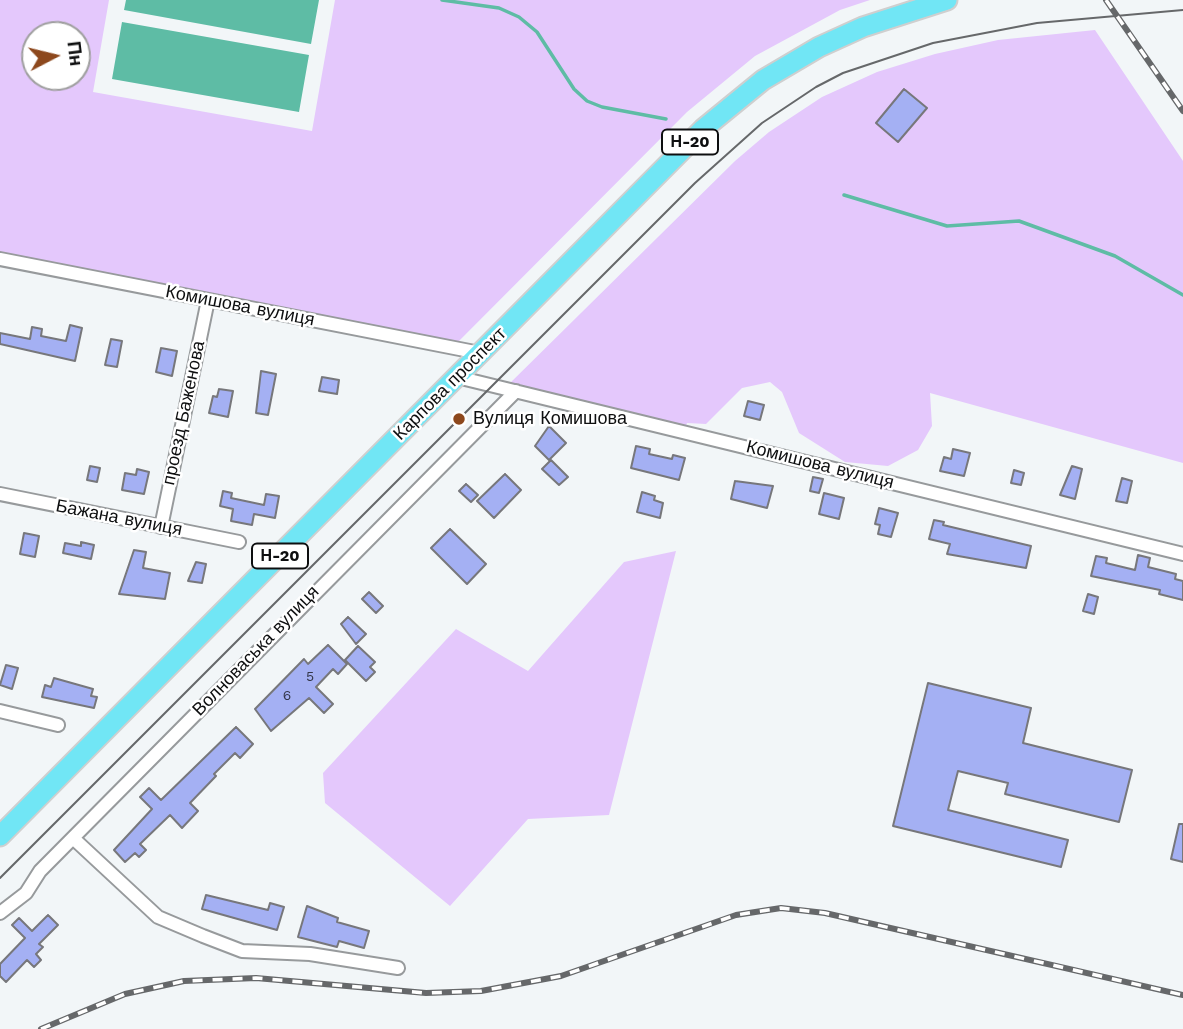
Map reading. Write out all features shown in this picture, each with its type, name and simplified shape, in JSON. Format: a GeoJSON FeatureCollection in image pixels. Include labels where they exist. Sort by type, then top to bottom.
{"type":"FeatureCollection","features":[{"type":"Feature","properties":{"kind":"main road","name":"Карпова проспект"},"geometry":{"type":"LineString","coordinates":[[0,836],[703,129],[763,80],[810,52],[863,27],[947,0]]}},
{"type":"Feature","properties":{"kind":"street","name":"Комишова вулиця"},"geometry":{"type":"LineString","coordinates":[[0,259],[480,353]]}},
{"type":"Feature","properties":{"kind":"street","name":"проезд Баженова"},"geometry":{"type":"LineString","coordinates":[[161,527],[208,300]]}},
{"type":"Feature","properties":{"kind":"street","name":"Комишова вулиця"},"geometry":{"type":"LineString","coordinates":[[457,377],[1183,554]]}},
{"type":"Feature","properties":{"kind":"street","name":"Волноваська вулиця"},"geometry":{"type":"LineString","coordinates":[[0,913],[26,893],[40,871],[516,391]]}},
{"type":"Feature","properties":{"kind":"street","name":"Бажана вулиця"},"geometry":{"type":"LineString","coordinates":[[0,494],[239,542]]}},
{"type":"Feature","properties":{"kind":"street"},"geometry":{"type":"LineString","coordinates":[[0,711],[58,725]]}},
{"type":"Feature","properties":{"kind":"street"},"geometry":{"type":"LineString","coordinates":[[73,838],[158,916],[203,936],[242,951],[310,954],[398,968]]}},
{"type":"Feature","properties":{"kind":"shaded area"},"geometry":{"type":"Polygon","coordinates":[[[0,0],[109,0],[93,92],[312,131],[335,0],[870,0],[840,10],[755,56],[687,112],[452,348],[0,259],[0,0]]]}},
{"type":"Feature","properties":{"kind":"shaded area"},"geometry":{"type":"Polygon","coordinates":[[[126,0],[319,0],[311,44],[124,10],[126,0]]]}},
{"type":"Feature","properties":{"kind":"shaded area"},"geometry":{"type":"Polygon","coordinates":[[[122,22],[309,55],[299,112],[112,79],[122,22]]]}},
{"type":"Feature","properties":{"kind":"shaded area"},"geometry":{"type":"Polygon","coordinates":[[[1095,30],[1183,161],[1183,463],[930,393],[932,426],[918,450],[888,466],[845,462],[799,433],[782,392],[770,382],[742,388],[706,424],[687,423],[684,432],[505,388],[735,161],[769,132],[822,97],[877,72],[935,54],[998,40],[1095,30]]]}},
{"type":"Feature","properties":{"kind":"shaded area"},"geometry":{"type":"Polygon","coordinates":[[[676,551],[609,815],[528,819],[450,906],[325,803],[323,773],[456,629],[528,671],[624,562],[676,551]]]}},
{"type":"Feature","properties":{"kind":"building"},"geometry":{"type":"Polygon","coordinates":[[[904,89],[927,108],[898,142],[876,123],[904,89]]]}},
{"type":"Feature","properties":{"kind":"building"},"geometry":{"type":"Polygon","coordinates":[[[70,325],[82,328],[75,361],[0,344],[0,333],[30,339],[32,327],[42,329],[41,336],[66,341],[70,325]]]}},
{"type":"Feature","properties":{"kind":"building"},"geometry":{"type":"Polygon","coordinates":[[[111,339],[122,341],[117,367],[105,365],[111,339]]]}},
{"type":"Feature","properties":{"kind":"building"},"geometry":{"type":"Polygon","coordinates":[[[161,348],[177,351],[172,376],[156,372],[161,348]]]}},
{"type":"Feature","properties":{"kind":"building"},"geometry":{"type":"Polygon","coordinates":[[[261,371],[276,374],[268,415],[256,413],[261,371]]]}},
{"type":"Feature","properties":{"kind":"building"},"geometry":{"type":"Polygon","coordinates":[[[322,377],[339,380],[337,394],[319,391],[322,377]]]}},
{"type":"Feature","properties":{"kind":"building"},"geometry":{"type":"Polygon","coordinates":[[[219,389],[233,391],[228,417],[209,413],[213,396],[217,397],[219,389]]]}},
{"type":"Feature","properties":{"kind":"building"},"geometry":{"type":"Polygon","coordinates":[[[748,401],[764,405],[760,420],[744,416],[748,401]]]}},
{"type":"Feature","properties":{"kind":"building"},"geometry":{"type":"Polygon","coordinates":[[[549,426],[566,443],[549,460],[535,446],[549,426]]]}},
{"type":"Feature","properties":{"kind":"building"},"geometry":{"type":"Polygon","coordinates":[[[636,446],[650,449],[649,454],[672,459],[673,455],[685,458],[679,480],[631,468],[636,446]]]}},
{"type":"Feature","properties":{"kind":"building"},"geometry":{"type":"Polygon","coordinates":[[[953,449],[970,453],[964,476],[940,471],[944,457],[951,459],[953,449]]]}},
{"type":"Feature","properties":{"kind":"building"},"geometry":{"type":"Polygon","coordinates":[[[551,460],[568,477],[559,485],[542,469],[551,460]]]}},
{"type":"Feature","properties":{"kind":"building"},"geometry":{"type":"Polygon","coordinates":[[[90,466],[100,468],[97,482],[87,480],[90,466]]]}},
{"type":"Feature","properties":{"kind":"building"},"geometry":{"type":"Polygon","coordinates":[[[1072,466],[1082,469],[1075,499],[1060,495],[1072,466]]]}},
{"type":"Feature","properties":{"kind":"building"},"geometry":{"type":"Polygon","coordinates":[[[137,469],[149,472],[144,494],[122,490],[125,473],[136,475],[137,469]]]}},
{"type":"Feature","properties":{"kind":"building"},"geometry":{"type":"Polygon","coordinates":[[[1014,470],[1024,473],[1021,485],[1011,483],[1014,470]]]}},
{"type":"Feature","properties":{"kind":"building"},"geometry":{"type":"Polygon","coordinates":[[[505,474],[521,490],[494,518],[477,501],[505,474]]]}},
{"type":"Feature","properties":{"kind":"building"},"geometry":{"type":"Polygon","coordinates":[[[813,477],[823,479],[819,493],[810,491],[813,477]]]}},
{"type":"Feature","properties":{"kind":"building"},"geometry":{"type":"Polygon","coordinates":[[[1122,478],[1132,481],[1127,503],[1116,501],[1122,478]]]}},
{"type":"Feature","properties":{"kind":"building"},"geometry":{"type":"Polygon","coordinates":[[[735,481],[773,486],[767,508],[731,499],[735,481]]]}},
{"type":"Feature","properties":{"kind":"building"},"geometry":{"type":"Polygon","coordinates":[[[466,484],[478,495],[471,502],[459,491],[466,484]]]}},
{"type":"Feature","properties":{"kind":"building"},"geometry":{"type":"Polygon","coordinates":[[[223,491],[232,493],[231,498],[264,505],[266,494],[279,496],[275,518],[254,514],[252,525],[231,521],[233,509],[220,506],[223,491]]]}},
{"type":"Feature","properties":{"kind":"building"},"geometry":{"type":"Polygon","coordinates":[[[642,492],[655,496],[654,500],[663,503],[660,518],[637,512],[642,492]]]}},
{"type":"Feature","properties":{"kind":"building"},"geometry":{"type":"Polygon","coordinates":[[[824,493],[844,498],[839,519],[819,514],[824,493]]]}},
{"type":"Feature","properties":{"kind":"building"},"geometry":{"type":"Polygon","coordinates":[[[879,508],[898,513],[891,537],[878,534],[880,525],[875,524],[879,508]]]}},
{"type":"Feature","properties":{"kind":"building"},"geometry":{"type":"Polygon","coordinates":[[[934,520],[944,522],[943,525],[1031,546],[1026,568],[947,554],[950,544],[929,539],[934,520]]]}},
{"type":"Feature","properties":{"kind":"building"},"geometry":{"type":"Polygon","coordinates":[[[450,529],[486,564],[467,584],[431,548],[450,529]]]}},
{"type":"Feature","properties":{"kind":"building"},"geometry":{"type":"Polygon","coordinates":[[[24,533],[39,536],[35,557],[20,554],[24,533]]]}},
{"type":"Feature","properties":{"kind":"building"},"geometry":{"type":"Polygon","coordinates":[[[81,542],[94,545],[91,559],[63,553],[65,543],[81,546],[81,542]]]}},
{"type":"Feature","properties":{"kind":"building"},"geometry":{"type":"Polygon","coordinates":[[[134,550],[146,552],[143,568],[170,573],[165,599],[119,594],[134,550]]]}},
{"type":"Feature","properties":{"kind":"building"},"geometry":{"type":"Polygon","coordinates":[[[1138,555],[1150,558],[1148,567],[1176,574],[1175,579],[1183,581],[1183,600],[1159,594],[1160,590],[1091,576],[1096,556],[1107,558],[1106,563],[1135,570],[1138,555]]]}},
{"type":"Feature","properties":{"kind":"building"},"geometry":{"type":"Polygon","coordinates":[[[196,562],[206,564],[202,583],[188,581],[196,562]]]}},
{"type":"Feature","properties":{"kind":"building"},"geometry":{"type":"Polygon","coordinates":[[[369,592],[383,606],[376,613],[362,599],[369,592]]]}},
{"type":"Feature","properties":{"kind":"building"},"geometry":{"type":"Polygon","coordinates":[[[1088,594],[1098,597],[1094,614],[1083,611],[1088,594]]]}},
{"type":"Feature","properties":{"kind":"building"},"geometry":{"type":"Polygon","coordinates":[[[348,617],[366,634],[356,644],[341,624],[348,617]]]}},
{"type":"Feature","properties":{"kind":"building"},"geometry":{"type":"Polygon","coordinates":[[[328,645],[347,664],[338,674],[333,669],[316,687],[333,704],[324,713],[309,698],[271,731],[255,709],[304,659],[308,664],[328,645]]]}},
{"type":"Feature","properties":{"kind":"building"},"geometry":{"type":"Polygon","coordinates":[[[358,646],[375,662],[370,667],[375,672],[366,681],[345,660],[358,646]]]}},
{"type":"Feature","properties":{"kind":"building"},"geometry":{"type":"Polygon","coordinates":[[[6,665],[18,668],[12,689],[0,685],[6,665]]]}},
{"type":"Feature","properties":{"kind":"building"},"geometry":{"type":"Polygon","coordinates":[[[54,678],[93,689],[91,696],[97,697],[94,708],[42,697],[45,685],[51,687],[54,678]]]}},
{"type":"Feature","properties":{"kind":"building"},"geometry":{"type":"Polygon","coordinates":[[[928,683],[1031,708],[1023,743],[1132,770],[1119,822],[1005,794],[1008,783],[958,771],[948,810],[1068,840],[1061,867],[893,826],[928,683]]]}},
{"type":"Feature","properties":{"kind":"building"},"geometry":{"type":"Polygon","coordinates":[[[236,727],[253,744],[240,758],[235,753],[190,803],[198,811],[182,828],[170,815],[140,844],[146,850],[139,857],[135,853],[125,862],[114,850],[152,809],[140,797],[149,788],[161,800],[236,727]]]}},
{"type":"Feature","properties":{"kind":"building"},"geometry":{"type":"Polygon","coordinates":[[[1179,824],[1183,824],[1183,862],[1171,859],[1179,824]]]}},
{"type":"Feature","properties":{"kind":"building"},"geometry":{"type":"Polygon","coordinates":[[[206,895],[268,910],[270,903],[284,907],[277,930],[202,909],[206,895]]]}},
{"type":"Feature","properties":{"kind":"building"},"geometry":{"type":"Polygon","coordinates":[[[307,906],[338,918],[337,922],[369,931],[364,948],[339,941],[337,947],[298,937],[307,906]]]}},
{"type":"Feature","properties":{"kind":"building"},"geometry":{"type":"Polygon","coordinates":[[[48,915],[58,925],[39,944],[43,947],[36,954],[41,960],[34,967],[27,960],[6,982],[0,976],[0,964],[25,938],[12,925],[19,918],[32,931],[48,915]]]}},
{"type":"Feature","properties":{"kind":"waterway"},"geometry":{"type":"LineString","coordinates":[[442,0],[499,8],[519,17],[537,32],[574,89],[587,101],[602,107],[666,119]]}},
{"type":"Feature","properties":{"kind":"waterway"},"geometry":{"type":"LineString","coordinates":[[844,195],[947,226],[1019,221],[1115,256],[1183,295]]}},
{"type":"Feature","properties":{"kind":"tram line"},"geometry":{"type":"LineString","coordinates":[[0,878],[695,183],[762,123],[816,87],[843,73],[933,43],[1037,23],[1183,10]]}},
{"type":"Feature","properties":{"kind":"railway"},"geometry":{"type":"LineString","coordinates":[[1106,0],[1183,111]]}},
{"type":"Feature","properties":{"kind":"railway"},"geometry":{"type":"LineString","coordinates":[[41,1029],[125,994],[184,981],[256,978],[426,993],[481,991],[561,976],[736,915],[781,908],[825,913],[1183,995]]}},
{"type":"Feature","properties":{"kind":"place","name":"Вулиця Комишова"},"geometry":{"type":"Point","coordinates":[459,419]}}]}
